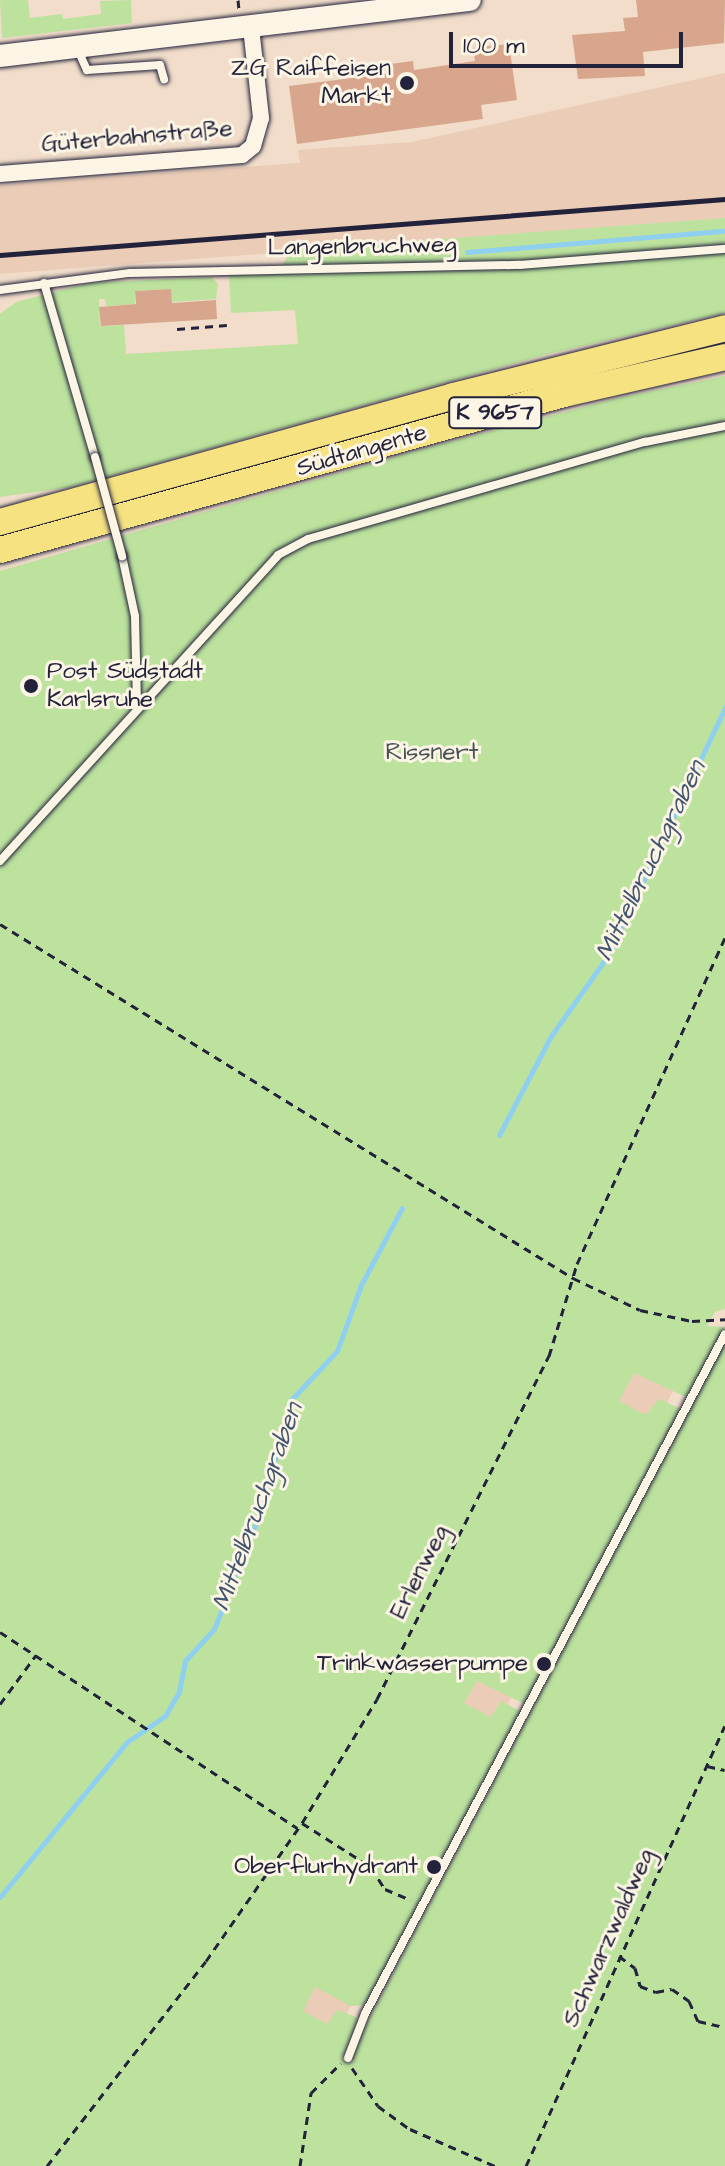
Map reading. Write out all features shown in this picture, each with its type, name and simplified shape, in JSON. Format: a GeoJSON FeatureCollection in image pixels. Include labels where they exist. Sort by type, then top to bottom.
{"type":"FeatureCollection","features":[{"type":"Feature","properties":{"kind":"highway","name":"Südtangente"},"geometry":{"type":"LineString","coordinates":[[0,522],[467,392],[725,328]]}},
{"type":"Feature","properties":{"kind":"highway","name":"Südtangente"},"geometry":{"type":"LineString","coordinates":[[0,550],[550,398],[725,357]]}},
{"type":"Feature","properties":{"kind":"highway"},"geometry":{"type":"LineString","coordinates":[[0,505],[64,504]]}},
{"type":"Feature","properties":{"kind":"main road"},"geometry":{"type":"LineString","coordinates":[[0,56],[78,49],[245,20],[470,0]]}},
{"type":"Feature","properties":{"kind":"street","name":"Güterbahnstraße"},"geometry":{"type":"LineString","coordinates":[[0,174],[242,155],[253,146],[261,118],[245,20]]}},
{"type":"Feature","properties":{"kind":"lane"},"geometry":{"type":"LineString","coordinates":[[78,49],[87,70],[160,65],[164,79]]}},
{"type":"Feature","properties":{"kind":"lane","name":"Langenbruchweg"},"geometry":{"type":"LineString","coordinates":[[0,290],[44,283],[209,270],[520,265],[725,249]]}},
{"type":"Feature","properties":{"kind":"lane"},"geometry":{"type":"LineString","coordinates":[[44,283],[122,556],[135,616],[137,707]]}},
{"type":"Feature","properties":{"kind":"lane"},"geometry":{"type":"LineString","coordinates":[[0,861],[278,555],[308,539],[645,442],[725,426]]}},
{"type":"Feature","properties":{"kind":"lane"},"geometry":{"type":"LineString","coordinates":[[348,2058],[423,1907],[725,1334]]}},
{"type":"Feature","properties":{"kind":"path"},"geometry":{"type":"LineString","coordinates":[[238,0],[245,20]]}},
{"type":"Feature","properties":{"kind":"path"},"geometry":{"type":"LineString","coordinates":[[177,329],[227,325]]}},
{"type":"Feature","properties":{"kind":"path"},"geometry":{"type":"LineString","coordinates":[[0,924],[573,1278],[640,1310],[692,1321],[725,1319]]}},
{"type":"Feature","properties":{"kind":"path","name":"Erlenweg"},"geometry":{"type":"LineString","coordinates":[[47,2166],[100,2092],[142,2047],[298,1829],[377,1699],[549,1356],[573,1278],[725,938]]}},
{"type":"Feature","properties":{"kind":"path"},"geometry":{"type":"LineString","coordinates":[[719,954],[725,957]]}},
{"type":"Feature","properties":{"kind":"path"},"geometry":{"type":"LineString","coordinates":[[0,1632],[298,1829]]}},
{"type":"Feature","properties":{"kind":"path"},"geometry":{"type":"LineString","coordinates":[[0,1704],[36,1655]]}},
{"type":"Feature","properties":{"kind":"path"},"geometry":{"type":"LineString","coordinates":[[138,1722],[144,1719]]}},
{"type":"Feature","properties":{"kind":"path","name":"Schwarzwaldweg"},"geometry":{"type":"LineString","coordinates":[[526,2166],[725,1726]]}},
{"type":"Feature","properties":{"kind":"path"},"geometry":{"type":"LineString","coordinates":[[155,1733],[157,1727]]}},
{"type":"Feature","properties":{"kind":"path"},"geometry":{"type":"LineString","coordinates":[[707,1766],[725,1770]]}},
{"type":"Feature","properties":{"kind":"path"},"geometry":{"type":"LineString","coordinates":[[302,1823],[371,1867],[385,1889],[423,1907]]}},
{"type":"Feature","properties":{"kind":"path"},"geometry":{"type":"LineString","coordinates":[[619,1956],[635,1968],[640,1986],[656,1992],[672,1989],[689,2001],[698,2021],[725,2027]]}},
{"type":"Feature","properties":{"kind":"path"},"geometry":{"type":"LineString","coordinates":[[300,2166],[311,2093],[348,2058],[357,2082],[388,2113],[461,2155],[495,2166]]}},
{"type":"Feature","properties":{"kind":"shaded area"},"geometry":{"type":"Polygon","coordinates":[[[725,73],[725,218],[0,274],[0,185],[300,163],[298,150],[412,142],[725,73]]]}},
{"type":"Feature","properties":{"kind":"shaded area"},"geometry":{"type":"Polygon","coordinates":[[[622,1352],[678,1381],[651,1434],[595,1405],[622,1352]]]}},
{"type":"Feature","properties":{"kind":"shaded area"},"geometry":{"type":"Polygon","coordinates":[[[461,1658],[517,1687],[490,1739],[434,1710],[461,1658]]]}},
{"type":"Feature","properties":{"kind":"shaded area"},"geometry":{"type":"Polygon","coordinates":[[[301,1965],[357,1994],[330,2046],[274,2017],[301,1965]]]}},
{"type":"Feature","properties":{"kind":"green space"},"geometry":{"type":"Polygon","coordinates":[[[0,0],[28,0],[30,18],[62,14],[63,19],[101,14],[100,1],[131,0],[132,23],[2,38],[0,0]]]}},
{"type":"Feature","properties":{"kind":"green space"},"geometry":{"type":"Polygon","coordinates":[[[725,218],[725,313],[548,354],[71,487],[0,497],[0,314],[16,302],[89,283],[211,277],[218,284],[216,299],[172,302],[171,289],[158,290],[159,303],[146,290],[135,291],[135,304],[106,306],[105,299],[99,299],[100,326],[124,325],[126,354],[298,344],[295,310],[231,313],[229,275],[277,273],[292,250],[725,218]]]}},
{"type":"Feature","properties":{"kind":"green space","name":"Rissnert"},"geometry":{"type":"Polygon","coordinates":[[[725,376],[725,1309],[715,1312],[707,1326],[725,1327],[688,1398],[634,1373],[619,1401],[646,1415],[659,1399],[681,1409],[527,1705],[477,1681],[464,1703],[491,1717],[501,1701],[522,1712],[366,2005],[351,2006],[315,1987],[303,2011],[327,2024],[337,2010],[356,2017],[358,2023],[343,2056],[353,2061],[354,2048],[725,1343],[725,2166],[0,2166],[0,571],[426,448],[618,398],[725,376]]]}},
{"type":"Feature","properties":{"kind":"building"},"geometry":{"type":"Polygon","coordinates":[[[636,0],[725,0],[724,43],[643,52],[645,76],[578,79],[572,35],[625,31],[623,18],[638,17],[636,0]]]}},
{"type":"Feature","properties":{"kind":"building"},"geometry":{"type":"Polygon","coordinates":[[[509,44],[517,100],[481,105],[483,119],[297,144],[289,86],[391,73],[390,64],[413,61],[414,70],[475,61],[473,48],[509,44]]]}},
{"type":"Feature","properties":{"kind":"building"},"geometry":{"type":"Polygon","coordinates":[[[171,289],[172,303],[216,300],[217,319],[101,326],[99,307],[136,304],[135,291],[171,289]]]}},
{"type":"Feature","properties":{"kind":"waterway"},"geometry":{"type":"LineString","coordinates":[[467,252],[725,231]]}},
{"type":"Feature","properties":{"kind":"waterway","name":"Mittelbruchgraben"},"geometry":{"type":"LineString","coordinates":[[499,1135],[551,1036],[609,954],[725,707]]}},
{"type":"Feature","properties":{"kind":"waterway","name":"Mittelbruchgraben"},"geometry":{"type":"LineString","coordinates":[[0,1897],[127,1742],[165,1716],[179,1692],[185,1661],[214,1629],[262,1508],[291,1400],[337,1351],[361,1285],[402,1208]]}},
{"type":"Feature","properties":{"kind":"railway"},"geometry":{"type":"LineString","coordinates":[[0,255],[725,199]]}},
{"type":"Feature","properties":{"kind":"place","name":"ZG Raiffeisen Markt"},"geometry":{"type":"Point","coordinates":[407,83]}},
{"type":"Feature","properties":{"kind":"place","name":"Post Südstadt Karlsruhe"},"geometry":{"type":"Point","coordinates":[31,686]}},
{"type":"Feature","properties":{"kind":"place","name":"Trinkwasserpumpe"},"geometry":{"type":"Point","coordinates":[544,1664]}},
{"type":"Feature","properties":{"kind":"place","name":"Oberflurhydrant"},"geometry":{"type":"Point","coordinates":[434,1867]}}]}
